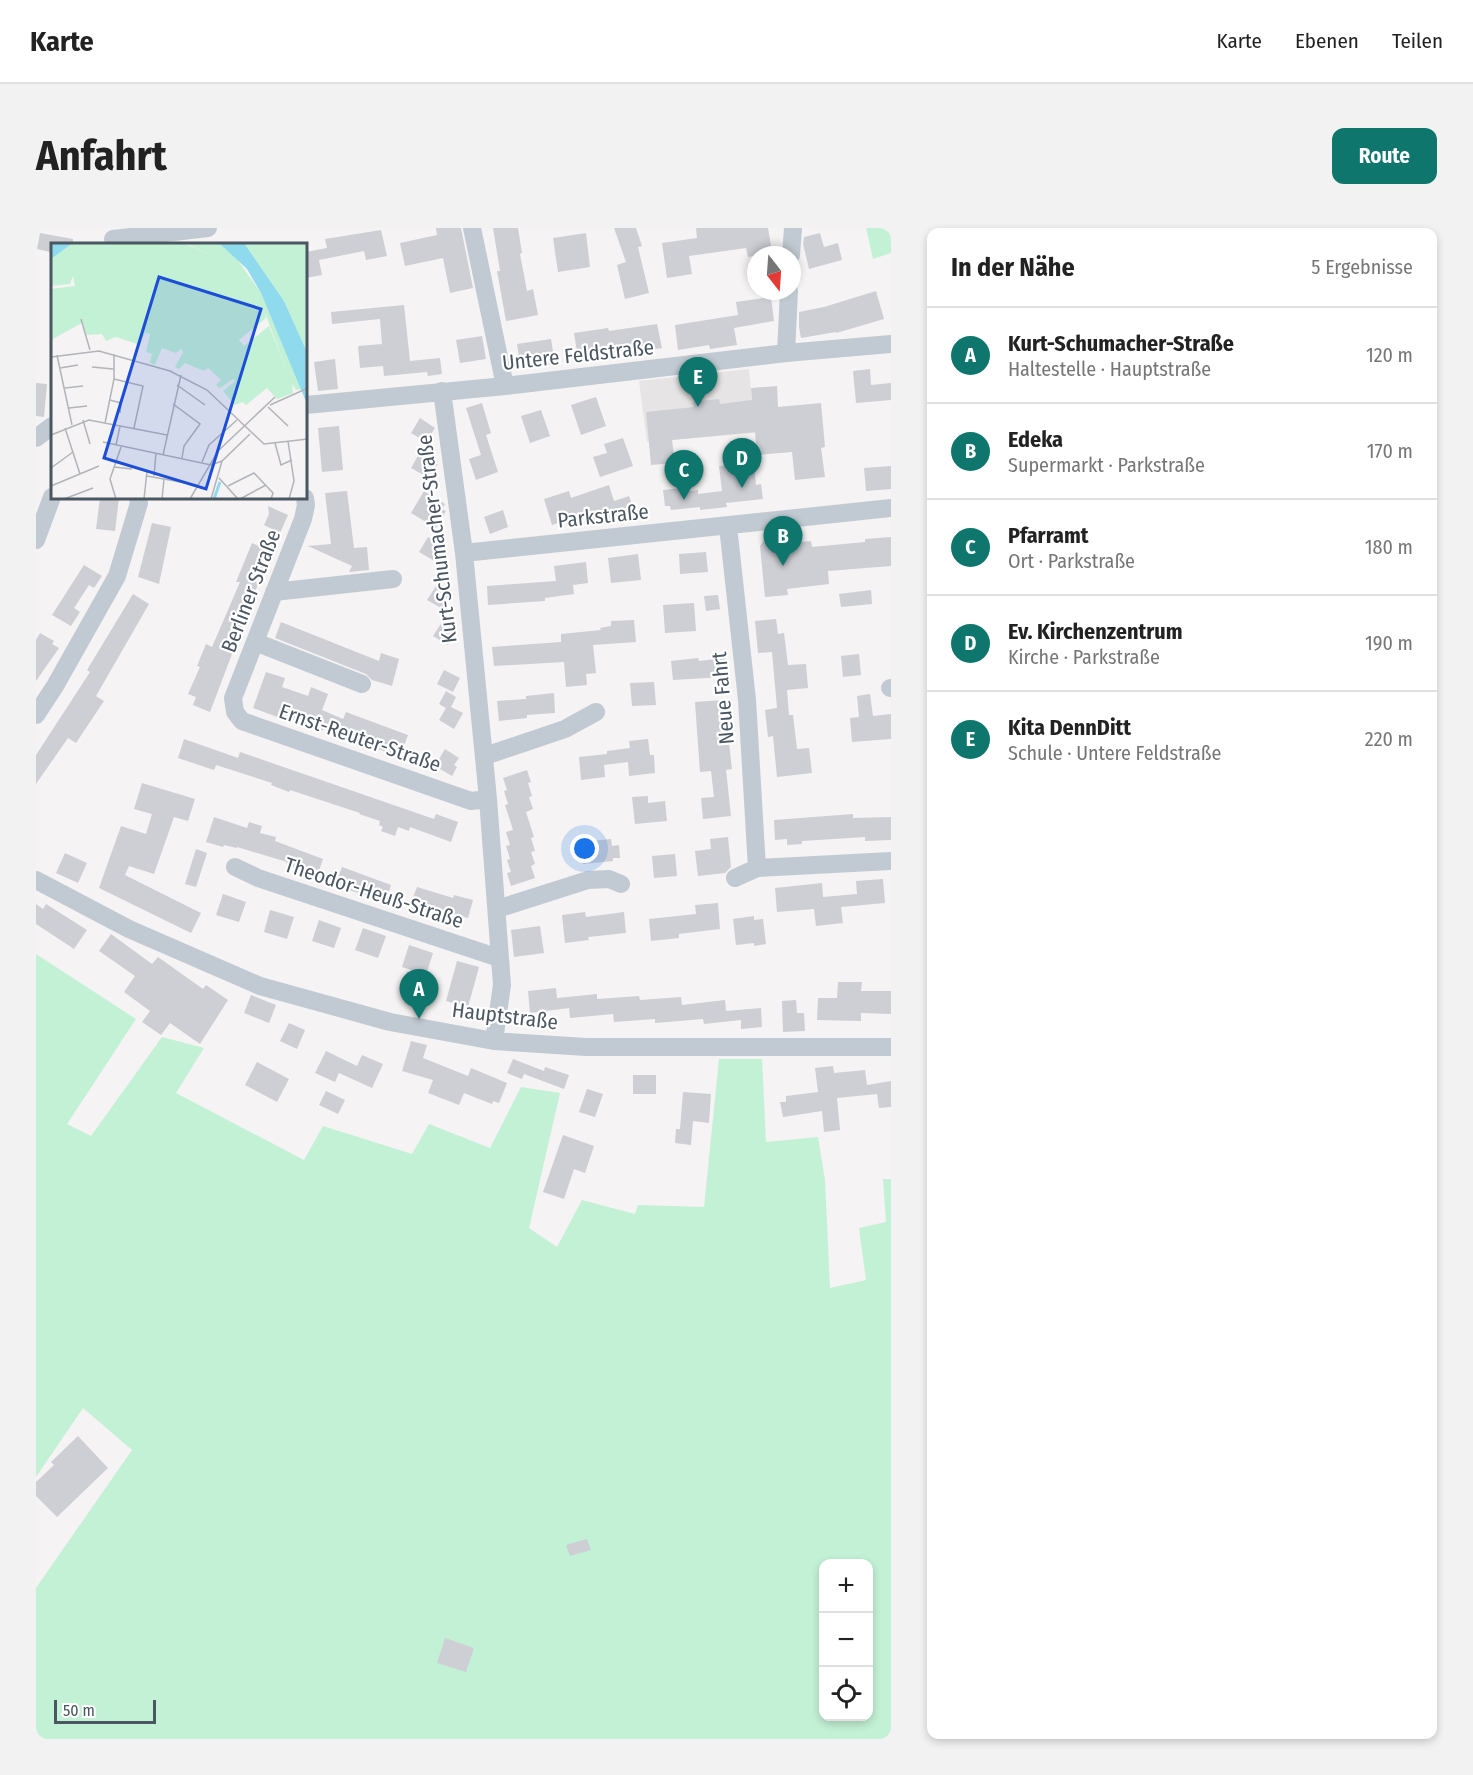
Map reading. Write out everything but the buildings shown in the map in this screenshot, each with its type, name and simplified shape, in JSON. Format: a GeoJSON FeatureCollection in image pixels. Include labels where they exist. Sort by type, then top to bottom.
{"type":"FeatureCollection","features":[{"type":"Feature","properties":{"kind":"street"},"geometry":{"type":"LineString","coordinates":[[113,237],[208,228]]}},
{"type":"Feature","properties":{"kind":"street"},"geometry":{"type":"LineString","coordinates":[[472,228],[505,386]]}},
{"type":"Feature","properties":{"kind":"street"},"geometry":{"type":"LineString","coordinates":[[792,246],[793,228]]}},
{"type":"Feature","properties":{"kind":"street"},"geometry":{"type":"LineString","coordinates":[[786,353],[789,300]]}},
{"type":"Feature","properties":{"kind":"street","name":"Untere Feldstraße"},"geometry":{"type":"LineString","coordinates":[[308,405],[505,386],[786,353],[891,344]]}},
{"type":"Feature","properties":{"kind":"street","name":"Kurt-Schumacher-Straße"},"geometry":{"type":"LineString","coordinates":[[442,391],[464,553],[489,799],[502,985],[494,1041]]}},
{"type":"Feature","properties":{"kind":"street"},"geometry":{"type":"LineString","coordinates":[[36,438],[51,427]]}},
{"type":"Feature","properties":{"kind":"street"},"geometry":{"type":"LineString","coordinates":[[36,540],[51,500]]}},
{"type":"Feature","properties":{"kind":"street"},"geometry":{"type":"LineString","coordinates":[[36,715],[55,686],[117,576],[138,500]]}},
{"type":"Feature","properties":{"kind":"street","name":"Berliner Straße"},"geometry":{"type":"LineString","coordinates":[[233,698],[303,519],[305,500]]}},
{"type":"Feature","properties":{"kind":"street","name":"Parkstraße"},"geometry":{"type":"LineString","coordinates":[[464,553],[891,508]]}},
{"type":"Feature","properties":{"kind":"street","name":"Neue Fahrt"},"geometry":{"type":"LineString","coordinates":[[728,526],[747,700],[757,867]]}},
{"type":"Feature","properties":{"kind":"street"},"geometry":{"type":"LineString","coordinates":[[274,592],[393,579]]}},
{"type":"Feature","properties":{"kind":"street"},"geometry":{"type":"LineString","coordinates":[[255,642],[362,684]]}},
{"type":"Feature","properties":{"kind":"street","name":"Ernst-Reuter-Straße"},"geometry":{"type":"LineString","coordinates":[[233,698],[235,712],[242,721],[471,801],[489,799]]}},
{"type":"Feature","properties":{"kind":"street"},"geometry":{"type":"LineString","coordinates":[[484,756],[565,729],[596,712]]}},
{"type":"Feature","properties":{"kind":"street"},"geometry":{"type":"LineString","coordinates":[[735,878],[757,867],[891,861]]}},
{"type":"Feature","properties":{"kind":"street","name":"Theodor-Heuß-Straße"},"geometry":{"type":"LineString","coordinates":[[235,867],[258,878],[499,958]]}},
{"type":"Feature","properties":{"kind":"street"},"geometry":{"type":"LineString","coordinates":[[497,909],[588,880],[609,879],[621,884]]}},
{"type":"Feature","properties":{"kind":"street","name":"Hauptstraße"},"geometry":{"type":"LineString","coordinates":[[36,880],[129,929],[260,986],[390,1022],[494,1041],[586,1047],[891,1047]]}},
{"type":"Feature","properties":{"kind":"shaded area"},"geometry":{"type":"Polygon","coordinates":[[[749,369],[755,433],[647,442],[639,381],[749,369]]]}},
{"type":"Feature","properties":{"kind":"green space"},"geometry":{"type":"Polygon","coordinates":[[[866,228],[891,228],[891,253],[873,259],[866,228]]]}},
{"type":"Feature","properties":{"kind":"green space"},"geometry":{"type":"Polygon","coordinates":[[[36,954],[136,1019],[67,1124],[91,1136],[162,1037],[204,1048],[176,1093],[304,1160],[323,1126],[412,1154],[429,1124],[490,1148],[521,1087],[560,1093],[529,1228],[557,1247],[582,1200],[635,1214],[638,1205],[704,1207],[719,1059],[762,1059],[766,1142],[818,1137],[825,1180],[830,1288],[866,1280],[859,1228],[886,1222],[883,1179],[891,1179],[891,1739],[36,1739],[36,1588],[132,1450],[83,1408],[36,1477],[36,954]]]}},
{"type":"Feature","properties":{"kind":"place","name":"Kita DennDitt"},"geometry":{"type":"Point","coordinates":[698,407]}},
{"type":"Feature","properties":{"kind":"place","name":"Ev. Kirchenzentrum"},"geometry":{"type":"Point","coordinates":[742,488]}},
{"type":"Feature","properties":{"kind":"place","name":"Pfarramt"},"geometry":{"type":"Point","coordinates":[684,500]}},
{"type":"Feature","properties":{"kind":"place","name":"Edeka"},"geometry":{"type":"Point","coordinates":[783,566]}},
{"type":"Feature","properties":{"kind":"place","name":"Kurt-Schumacher-Straße"},"geometry":{"type":"Point","coordinates":[419,1019]}}]}
